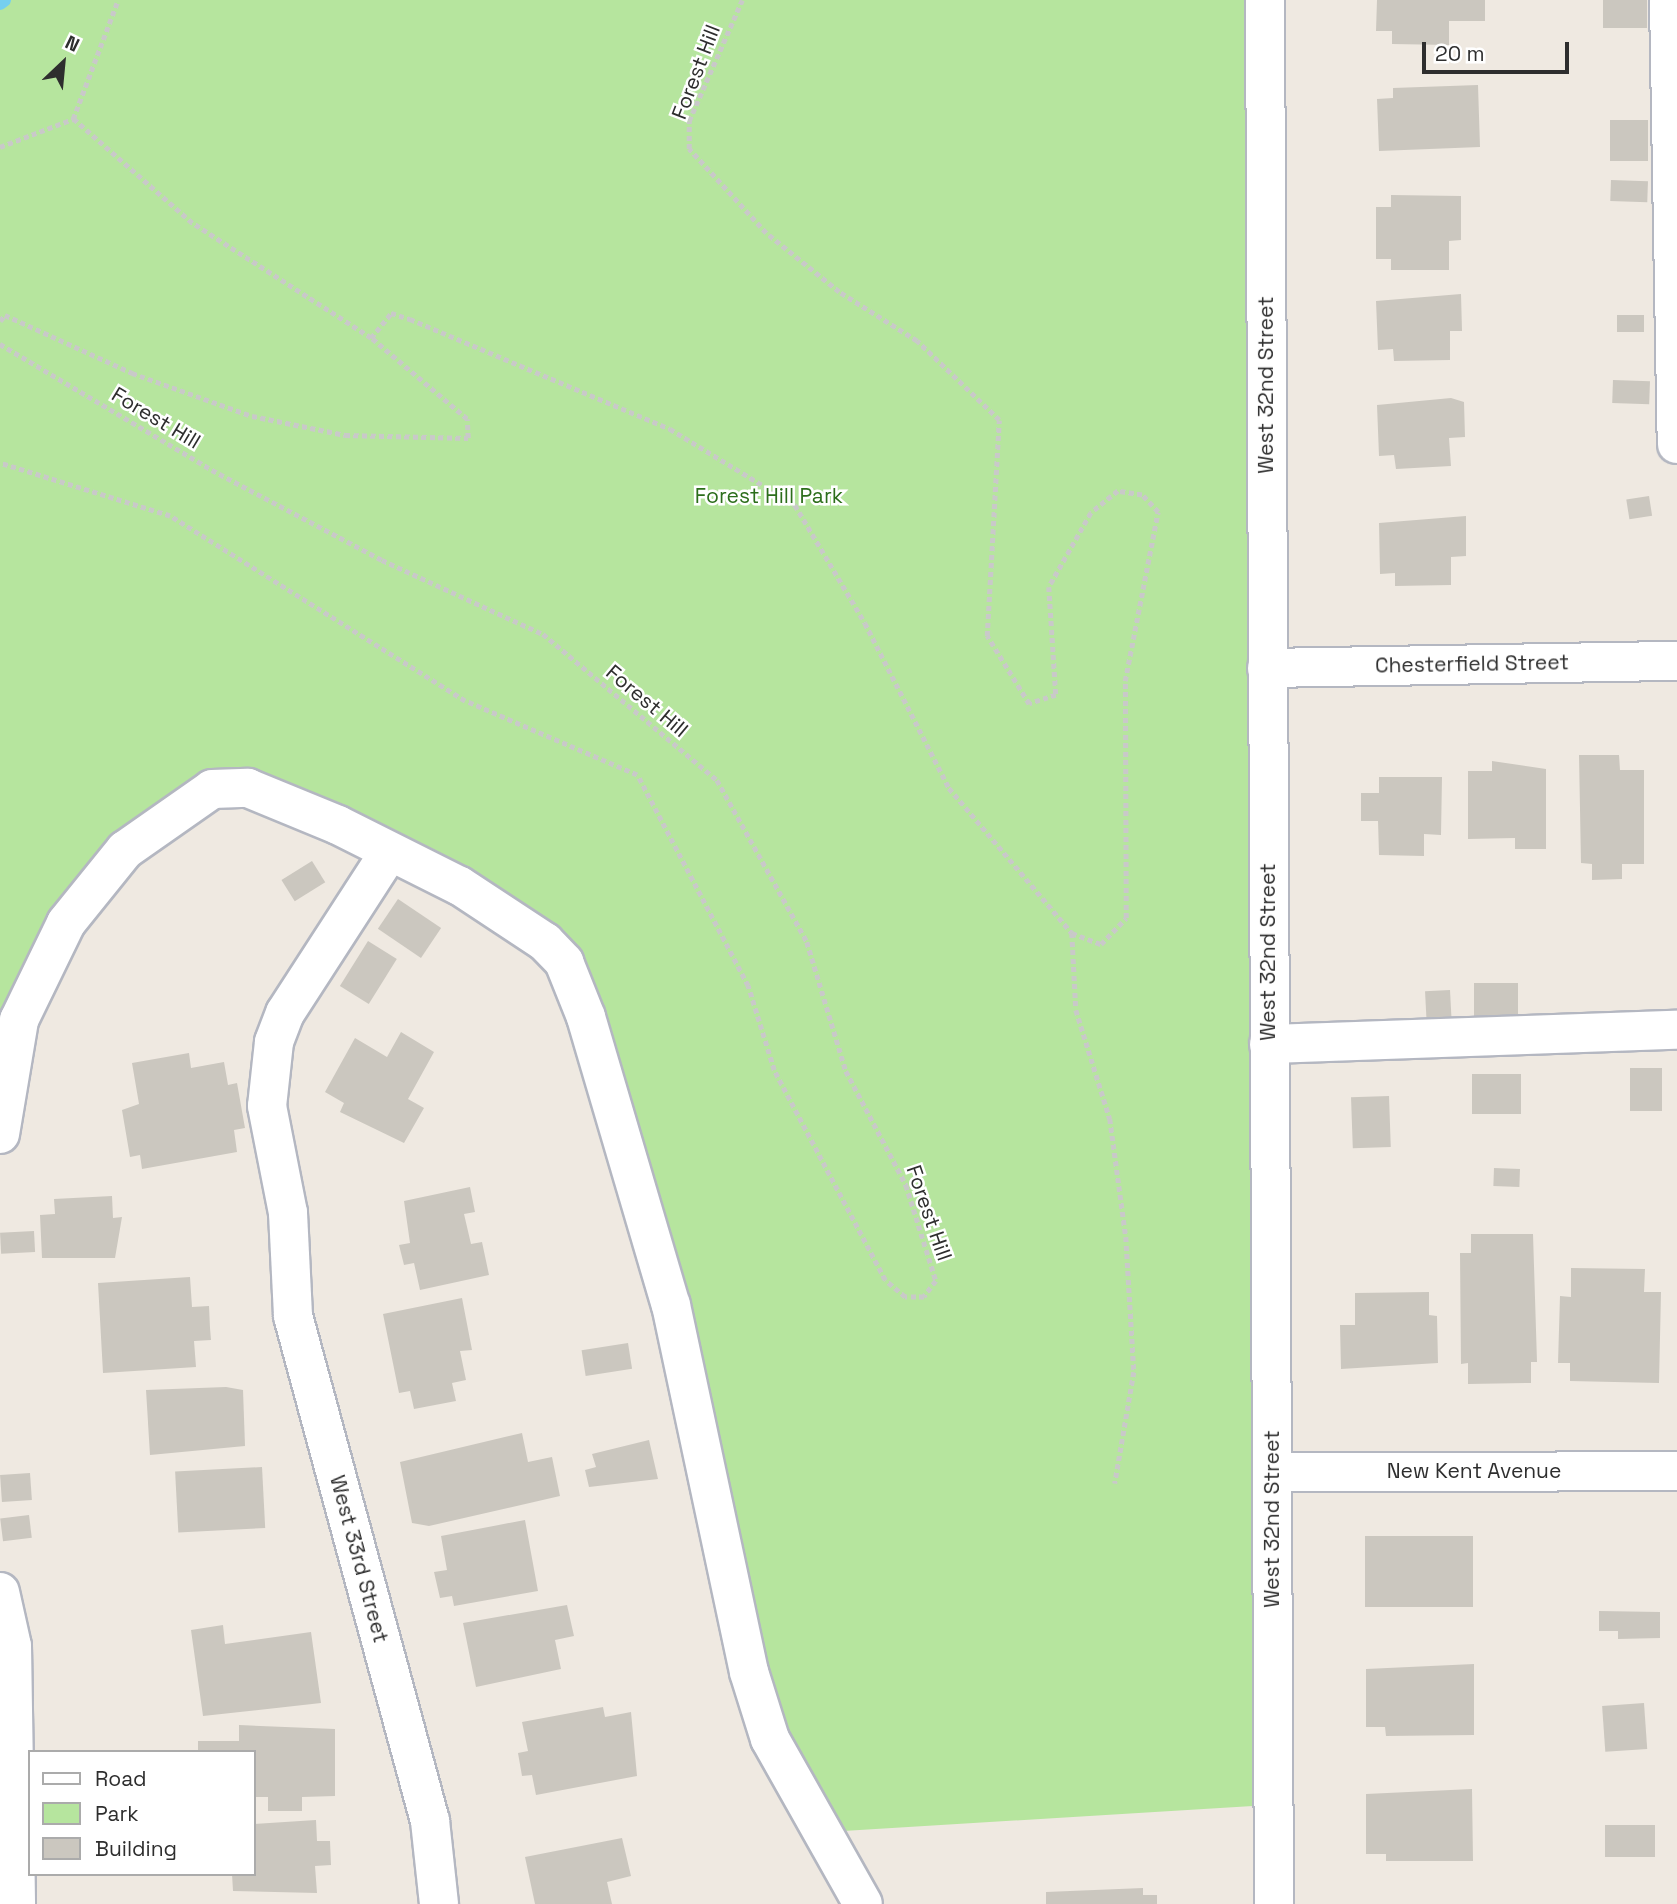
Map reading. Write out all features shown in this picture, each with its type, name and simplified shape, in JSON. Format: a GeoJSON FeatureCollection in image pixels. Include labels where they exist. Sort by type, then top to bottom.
{"type":"FeatureCollection","features":[{"type":"Feature","properties":{"kind":"street","name":"West 32nd Street"},"geometry":{"type":"LineString","coordinates":[[1265,0],[1274,1904]]}},
{"type":"Feature","properties":{"kind":"street"},"geometry":{"type":"LineString","coordinates":[[1669,0],[1677,444]]}},
{"type":"Feature","properties":{"kind":"street","name":"Chesterfield Street"},"geometry":{"type":"LineString","coordinates":[[1267,667],[1677,661]]}},
{"type":"Feature","properties":{"kind":"street"},"geometry":{"type":"LineString","coordinates":[[0,1134],[19,1020],[42,969],[93,884],[154,825],[212,789],[248,788],[460,886],[530,930],[564,962],[572,979],[671,1305],[752,1683],[784,1769],[863,1904]]}},
{"type":"Feature","properties":{"kind":"street","name":"West 33rd Street"},"geometry":{"type":"LineString","coordinates":[[388,854],[309,971],[274,1042],[267,1107],[288,1213],[293,1316],[430,1821],[439,1904]]}},
{"type":"Feature","properties":{"kind":"street"},"geometry":{"type":"LineString","coordinates":[[1269,1044],[1677,1030]]}},
{"type":"Feature","properties":{"kind":"street","name":"New Kent Avenue"},"geometry":{"type":"LineString","coordinates":[[1272,1472],[1677,1471]]}},
{"type":"Feature","properties":{"kind":"street"},"geometry":{"type":"LineString","coordinates":[[0,1592],[13,1658],[16,1904]]}},
{"type":"Feature","properties":{"kind":"path"},"geometry":{"type":"LineString","coordinates":[[0,147],[73,119],[118,0]]}},
{"type":"Feature","properties":{"kind":"path","name":"Forest Hill"},"geometry":{"type":"LineString","coordinates":[[742,0],[689,121],[689,149],[766,233],[839,292],[917,341],[999,420],[988,636],[1029,704],[1056,695],[1049,587],[1091,513],[1118,491],[1142,495],[1158,512],[1125,681],[1126,918],[1101,944],[1072,933]]}},
{"type":"Feature","properties":{"kind":"path","name":"Forest Hill"},"geometry":{"type":"LineString","coordinates":[[0,321],[5,315],[132,373],[252,416],[345,435],[468,439],[467,419],[371,338],[192,223],[73,119]]}},
{"type":"Feature","properties":{"kind":"path"},"geometry":{"type":"LineString","coordinates":[[371,338],[391,313],[410,319],[670,429],[795,505],[865,623],[949,789],[1072,933],[1076,1010],[1110,1119],[1126,1237],[1134,1372],[1115,1483]]}},
{"type":"Feature","properties":{"kind":"path","name":"Forest Hill"},"geometry":{"type":"LineString","coordinates":[[0,344],[212,470],[382,560],[543,635],[718,780],[807,942],[846,1071],[906,1185],[936,1281],[924,1297],[905,1297],[886,1280],[774,1070],[748,986],[637,775],[465,701],[170,516],[0,463]]}},
{"type":"Feature","properties":{"kind":"green space","name":"Forest Hill Park"},"geometry":{"type":"Polygon","coordinates":[[[0,0],[1265,0],[1269,1805],[827,1832],[796,1790],[672,1309],[540,937],[225,793],[88,891],[0,1101],[0,0]]]}},
{"type":"Feature","properties":{"kind":"building"},"geometry":{"type":"Polygon","coordinates":[[[1377,0],[1485,0],[1485,21],[1449,21],[1449,45],[1392,44],[1392,31],[1376,31],[1377,0]]]}},
{"type":"Feature","properties":{"kind":"building"},"geometry":{"type":"Polygon","coordinates":[[[1603,0],[1647,0],[1647,28],[1603,28],[1603,0]]]}},
{"type":"Feature","properties":{"kind":"building"},"geometry":{"type":"Polygon","coordinates":[[[1478,85],[1480,147],[1379,151],[1377,99],[1393,98],[1393,88],[1478,85]]]}},
{"type":"Feature","properties":{"kind":"building"},"geometry":{"type":"Polygon","coordinates":[[[1610,120],[1648,120],[1648,161],[1610,161],[1610,120]]]}},
{"type":"Feature","properties":{"kind":"building"},"geometry":{"type":"Polygon","coordinates":[[[1611,180],[1648,181],[1647,202],[1610,201],[1611,180]]]}},
{"type":"Feature","properties":{"kind":"building"},"geometry":{"type":"Polygon","coordinates":[[[1391,195],[1461,196],[1461,240],[1449,241],[1449,270],[1391,270],[1391,259],[1376,259],[1376,207],[1391,207],[1391,195]]]}},
{"type":"Feature","properties":{"kind":"building"},"geometry":{"type":"Polygon","coordinates":[[[1461,294],[1462,331],[1450,331],[1450,360],[1394,361],[1393,349],[1378,350],[1376,301],[1461,294]]]}},
{"type":"Feature","properties":{"kind":"building"},"geometry":{"type":"Polygon","coordinates":[[[1617,315],[1644,315],[1644,332],[1617,332],[1617,315]]]}},
{"type":"Feature","properties":{"kind":"building"},"geometry":{"type":"Polygon","coordinates":[[[1613,380],[1650,381],[1649,404],[1612,403],[1613,380]]]}},
{"type":"Feature","properties":{"kind":"building"},"geometry":{"type":"Polygon","coordinates":[[[1451,398],[1464,402],[1465,437],[1449,438],[1451,466],[1396,469],[1394,455],[1379,456],[1377,405],[1451,398]]]}},
{"type":"Feature","properties":{"kind":"building"},"geometry":{"type":"Polygon","coordinates":[[[1649,496],[1652,516],[1629,519],[1626,500],[1649,496]]]}},
{"type":"Feature","properties":{"kind":"building"},"geometry":{"type":"Polygon","coordinates":[[[1466,516],[1466,556],[1451,557],[1451,585],[1395,586],[1395,573],[1380,574],[1379,523],[1466,516]]]}},
{"type":"Feature","properties":{"kind":"building"},"geometry":{"type":"Polygon","coordinates":[[[1579,755],[1619,755],[1620,770],[1644,770],[1644,864],[1622,864],[1622,879],[1592,880],[1592,864],[1581,863],[1579,755]]]}},
{"type":"Feature","properties":{"kind":"building"},"geometry":{"type":"Polygon","coordinates":[[[1492,761],[1546,769],[1546,849],[1515,849],[1515,838],[1468,839],[1468,771],[1492,771],[1492,761]]]}},
{"type":"Feature","properties":{"kind":"building"},"geometry":{"type":"Polygon","coordinates":[[[1379,777],[1442,777],[1441,835],[1424,834],[1424,856],[1379,855],[1378,821],[1361,821],[1361,793],[1379,793],[1379,777]]]}},
{"type":"Feature","properties":{"kind":"building"},"geometry":{"type":"Polygon","coordinates":[[[312,861],[325,882],[295,901],[281,880],[312,861]]]}},
{"type":"Feature","properties":{"kind":"building"},"geometry":{"type":"Polygon","coordinates":[[[398,899],[441,928],[421,958],[378,929],[398,899]]]}},
{"type":"Feature","properties":{"kind":"building"},"geometry":{"type":"Polygon","coordinates":[[[368,941],[397,959],[369,1004],[340,986],[368,941]]]}},
{"type":"Feature","properties":{"kind":"building"},"geometry":{"type":"Polygon","coordinates":[[[1474,983],[1518,983],[1518,1030],[1474,1030],[1474,983]]]}},
{"type":"Feature","properties":{"kind":"building"},"geometry":{"type":"Polygon","coordinates":[[[1450,990],[1452,1030],[1427,1031],[1425,991],[1450,990]]]}},
{"type":"Feature","properties":{"kind":"building"},"geometry":{"type":"Polygon","coordinates":[[[401,1032],[434,1052],[408,1099],[424,1108],[404,1143],[340,1112],[344,1103],[325,1092],[355,1038],[387,1057],[401,1032]]]}},
{"type":"Feature","properties":{"kind":"building"},"geometry":{"type":"Polygon","coordinates":[[[189,1053],[191,1068],[224,1062],[228,1085],[237,1083],[245,1128],[234,1130],[237,1152],[142,1169],[140,1155],[130,1157],[122,1110],[139,1104],[132,1063],[189,1053]]]}},
{"type":"Feature","properties":{"kind":"building"},"geometry":{"type":"Polygon","coordinates":[[[1630,1068],[1662,1068],[1662,1111],[1630,1111],[1630,1068]]]}},
{"type":"Feature","properties":{"kind":"building"},"geometry":{"type":"Polygon","coordinates":[[[1472,1074],[1521,1074],[1521,1114],[1472,1114],[1472,1074]]]}},
{"type":"Feature","properties":{"kind":"building"},"geometry":{"type":"Polygon","coordinates":[[[1389,1096],[1391,1147],[1353,1148],[1351,1097],[1389,1096]]]}},
{"type":"Feature","properties":{"kind":"building"},"geometry":{"type":"Polygon","coordinates":[[[1494,1168],[1520,1169],[1519,1187],[1493,1186],[1494,1168]]]}},
{"type":"Feature","properties":{"kind":"building"},"geometry":{"type":"Polygon","coordinates":[[[470,1187],[475,1212],[464,1214],[471,1244],[482,1242],[489,1275],[420,1290],[414,1263],[404,1265],[399,1245],[410,1243],[404,1201],[470,1187]]]}},
{"type":"Feature","properties":{"kind":"building"},"geometry":{"type":"Polygon","coordinates":[[[112,1196],[113,1218],[122,1217],[115,1258],[42,1258],[40,1215],[55,1214],[54,1199],[112,1196]]]}},
{"type":"Feature","properties":{"kind":"building"},"geometry":{"type":"Polygon","coordinates":[[[34,1231],[35,1252],[1,1254],[0,1233],[34,1231]]]}},
{"type":"Feature","properties":{"kind":"building"},"geometry":{"type":"Polygon","coordinates":[[[1471,1234],[1533,1234],[1537,1362],[1531,1362],[1531,1383],[1468,1384],[1468,1363],[1461,1364],[1460,1253],[1471,1253],[1471,1234]]]}},
{"type":"Feature","properties":{"kind":"building"},"geometry":{"type":"Polygon","coordinates":[[[1571,1268],[1645,1269],[1644,1292],[1661,1292],[1659,1383],[1570,1381],[1570,1363],[1558,1363],[1560,1296],[1571,1297],[1571,1268]]]}},
{"type":"Feature","properties":{"kind":"building"},"geometry":{"type":"Polygon","coordinates":[[[190,1277],[192,1307],[209,1306],[211,1340],[194,1341],[196,1367],[103,1373],[98,1283],[190,1277]]]}},
{"type":"Feature","properties":{"kind":"building"},"geometry":{"type":"Polygon","coordinates":[[[1429,1292],[1429,1315],[1437,1316],[1438,1363],[1341,1369],[1340,1325],[1355,1325],[1355,1293],[1429,1292]]]}},
{"type":"Feature","properties":{"kind":"building"},"geometry":{"type":"Polygon","coordinates":[[[462,1298],[472,1350],[460,1351],[466,1380],[452,1383],[456,1401],[414,1409],[410,1391],[399,1393],[383,1314],[462,1298]]]}},
{"type":"Feature","properties":{"kind":"building"},"geometry":{"type":"Polygon","coordinates":[[[628,1343],[632,1369],[586,1376],[582,1350],[628,1343]]]}},
{"type":"Feature","properties":{"kind":"building"},"geometry":{"type":"Polygon","coordinates":[[[226,1387],[243,1390],[245,1446],[150,1455],[146,1390],[226,1387]]]}},
{"type":"Feature","properties":{"kind":"building"},"geometry":{"type":"Polygon","coordinates":[[[522,1433],[528,1462],[552,1457],[560,1496],[429,1526],[412,1523],[400,1462],[522,1433]]]}},
{"type":"Feature","properties":{"kind":"building"},"geometry":{"type":"Polygon","coordinates":[[[649,1440],[658,1479],[589,1487],[585,1470],[596,1467],[592,1454],[649,1440]]]}},
{"type":"Feature","properties":{"kind":"building"},"geometry":{"type":"Polygon","coordinates":[[[262,1467],[265,1528],[178,1532],[175,1472],[262,1467]]]}},
{"type":"Feature","properties":{"kind":"building"},"geometry":{"type":"Polygon","coordinates":[[[30,1473],[32,1500],[2,1502],[0,1475],[30,1473]]]}},
{"type":"Feature","properties":{"kind":"building"},"geometry":{"type":"Polygon","coordinates":[[[29,1515],[32,1538],[3,1541],[0,1519],[29,1515]]]}},
{"type":"Feature","properties":{"kind":"building"},"geometry":{"type":"Polygon","coordinates":[[[525,1520],[538,1591],[454,1606],[452,1596],[440,1598],[434,1572],[447,1570],[441,1536],[525,1520]]]}},
{"type":"Feature","properties":{"kind":"building"},"geometry":{"type":"Polygon","coordinates":[[[1365,1536],[1473,1536],[1473,1607],[1365,1607],[1365,1536]]]}},
{"type":"Feature","properties":{"kind":"building"},"geometry":{"type":"Polygon","coordinates":[[[567,1605],[574,1636],[555,1640],[561,1669],[476,1687],[463,1623],[567,1605]]]}},
{"type":"Feature","properties":{"kind":"building"},"geometry":{"type":"Polygon","coordinates":[[[1599,1611],[1660,1612],[1660,1638],[1618,1639],[1618,1631],[1599,1631],[1599,1611]]]}},
{"type":"Feature","properties":{"kind":"building"},"geometry":{"type":"Polygon","coordinates":[[[223,1625],[225,1644],[311,1632],[321,1703],[203,1716],[191,1630],[223,1625]]]}},
{"type":"Feature","properties":{"kind":"building"},"geometry":{"type":"Polygon","coordinates":[[[1474,1664],[1474,1735],[1386,1736],[1385,1727],[1366,1727],[1366,1669],[1474,1664]]]}},
{"type":"Feature","properties":{"kind":"building"},"geometry":{"type":"Polygon","coordinates":[[[1644,1703],[1647,1749],[1605,1752],[1602,1706],[1644,1703]]]}},
{"type":"Feature","properties":{"kind":"building"},"geometry":{"type":"Polygon","coordinates":[[[603,1707],[605,1717],[631,1712],[637,1776],[536,1795],[532,1775],[522,1776],[518,1753],[528,1751],[522,1722],[603,1707]]]}},
{"type":"Feature","properties":{"kind":"building"},"geometry":{"type":"Polygon","coordinates":[[[239,1725],[335,1729],[335,1796],[302,1797],[302,1811],[268,1811],[268,1797],[256,1797],[256,1750],[198,1750],[198,1741],[239,1741],[239,1725]]]}},
{"type":"Feature","properties":{"kind":"building"},"geometry":{"type":"Polygon","coordinates":[[[1472,1789],[1473,1861],[1386,1861],[1386,1854],[1366,1854],[1366,1794],[1472,1789]]]}},
{"type":"Feature","properties":{"kind":"building"},"geometry":{"type":"Polygon","coordinates":[[[316,1820],[317,1841],[330,1841],[331,1865],[315,1866],[317,1893],[233,1891],[232,1876],[256,1876],[256,1824],[316,1820]]]}},
{"type":"Feature","properties":{"kind":"building"},"geometry":{"type":"Polygon","coordinates":[[[1605,1825],[1655,1825],[1655,1857],[1605,1857],[1605,1825]]]}},
{"type":"Feature","properties":{"kind":"building"},"geometry":{"type":"Polygon","coordinates":[[[622,1838],[631,1876],[607,1882],[612,1904],[535,1904],[525,1857],[622,1838]]]}},
{"type":"Feature","properties":{"kind":"building"},"geometry":{"type":"Polygon","coordinates":[[[1143,1888],[1143,1895],[1157,1895],[1157,1904],[1046,1904],[1046,1892],[1143,1888]]]}},
{"type":"Feature","properties":{"kind":"waterway"},"geometry":{"type":"LineString","coordinates":[[0,3],[4,0]]}}]}
